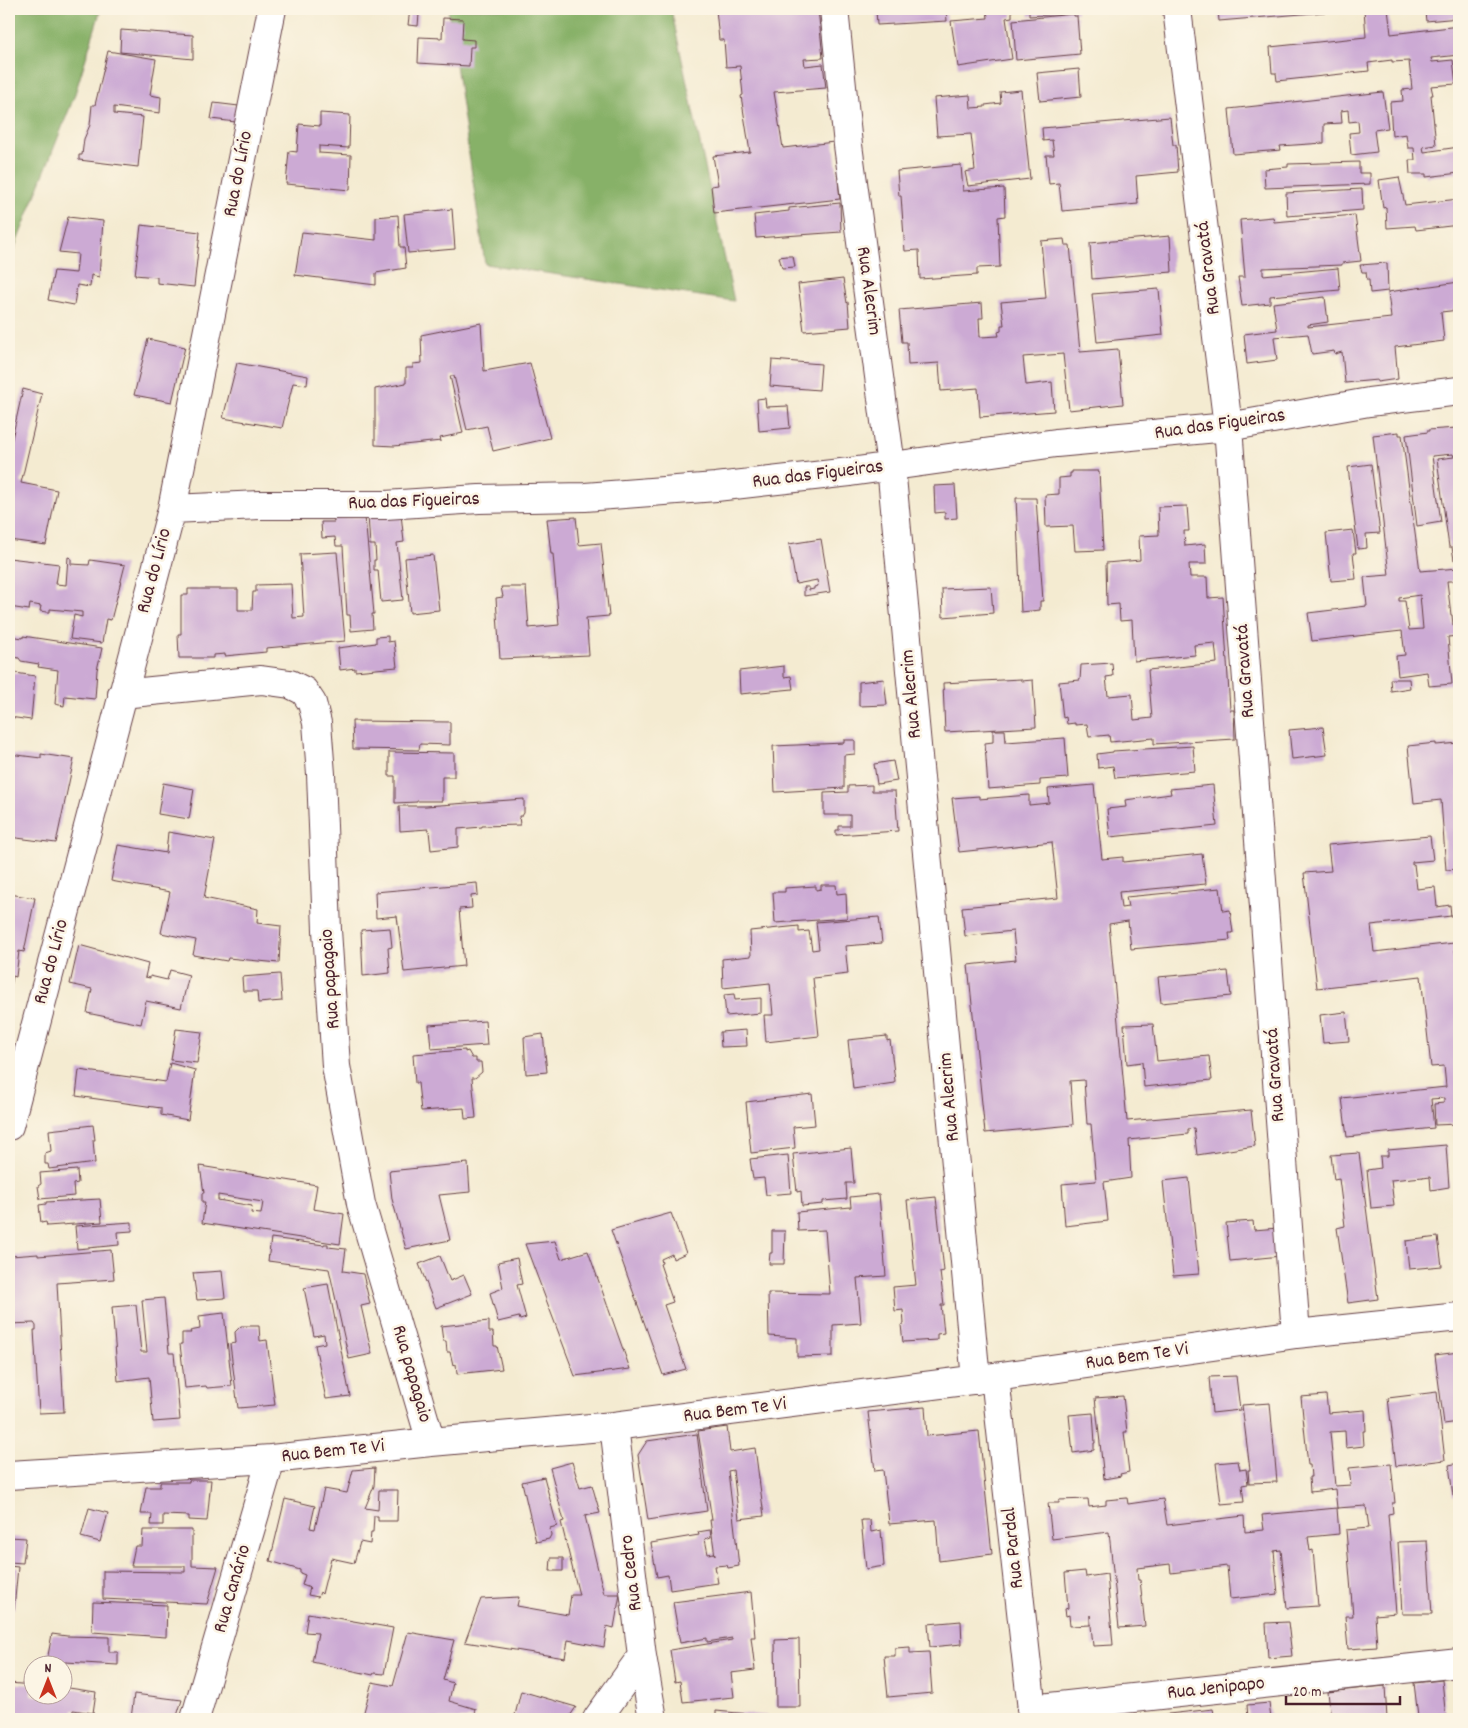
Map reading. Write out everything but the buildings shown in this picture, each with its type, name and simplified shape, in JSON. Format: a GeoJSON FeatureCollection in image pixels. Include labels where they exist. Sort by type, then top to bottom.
{"type":"FeatureCollection","features":[{"type":"Feature","properties":{"kind":"street","name":"Rua do Lírio"},"geometry":{"type":"LineString","coordinates":[[9,1126],[172,509],[272,9]]}},
{"type":"Feature","properties":{"kind":"street","name":"Rua Alecrim"},"geometry":{"type":"LineString","coordinates":[[834,9],[848,145],[891,466],[986,1379]]}},
{"type":"Feature","properties":{"kind":"street","name":"Rua Gravatá"},"geometry":{"type":"LineString","coordinates":[[1178,9],[1228,427],[1296,1334]]}},
{"type":"Feature","properties":{"kind":"street","name":"Rua das Figueiras"},"geometry":{"type":"LineString","coordinates":[[172,509],[260,505],[385,505],[479,499],[585,496],[716,487],[1056,444],[1228,427],[1369,402],[1459,391]]}},
{"type":"Feature","properties":{"kind":"street","name":"Rua papagaio"},"geometry":{"type":"LineString","coordinates":[[122,694],[261,680],[290,684],[304,690],[312,703],[317,723],[321,774],[327,930],[336,1066],[361,1204],[431,1442]]}},
{"type":"Feature","properties":{"kind":"street","name":"Rua Bem Te Vi"},"geometry":{"type":"LineString","coordinates":[[9,1475],[271,1459],[431,1442],[614,1426],[986,1379],[1296,1334],[1459,1317]]}},
{"type":"Feature","properties":{"kind":"street","name":"Rua Pardal"},"geometry":{"type":"LineString","coordinates":[[986,1379],[1032,1714]]}},
{"type":"Feature","properties":{"kind":"street","name":"Rua Cedro"},"geometry":{"type":"LineString","coordinates":[[614,1426],[642,1656],[653,1719]]}},
{"type":"Feature","properties":{"kind":"street","name":"Rua Canário"},"geometry":{"type":"LineString","coordinates":[[195,1719],[271,1459]]}},
{"type":"Feature","properties":{"kind":"street"},"geometry":{"type":"LineString","coordinates":[[597,1719],[642,1656]]}},
{"type":"Feature","properties":{"kind":"street","name":"Rua Jenipapo"},"geometry":{"type":"LineString","coordinates":[[1032,1714],[1459,1663]]}},
{"type":"Feature","properties":{"kind":"green space"},"geometry":{"type":"Polygon","coordinates":[[[9,9],[101,9],[74,97],[9,262],[9,9]]]}},
{"type":"Feature","properties":{"kind":"green space"},"geometry":{"type":"Polygon","coordinates":[[[448,9],[671,9],[734,301],[485,264],[448,9]]]}}]}
